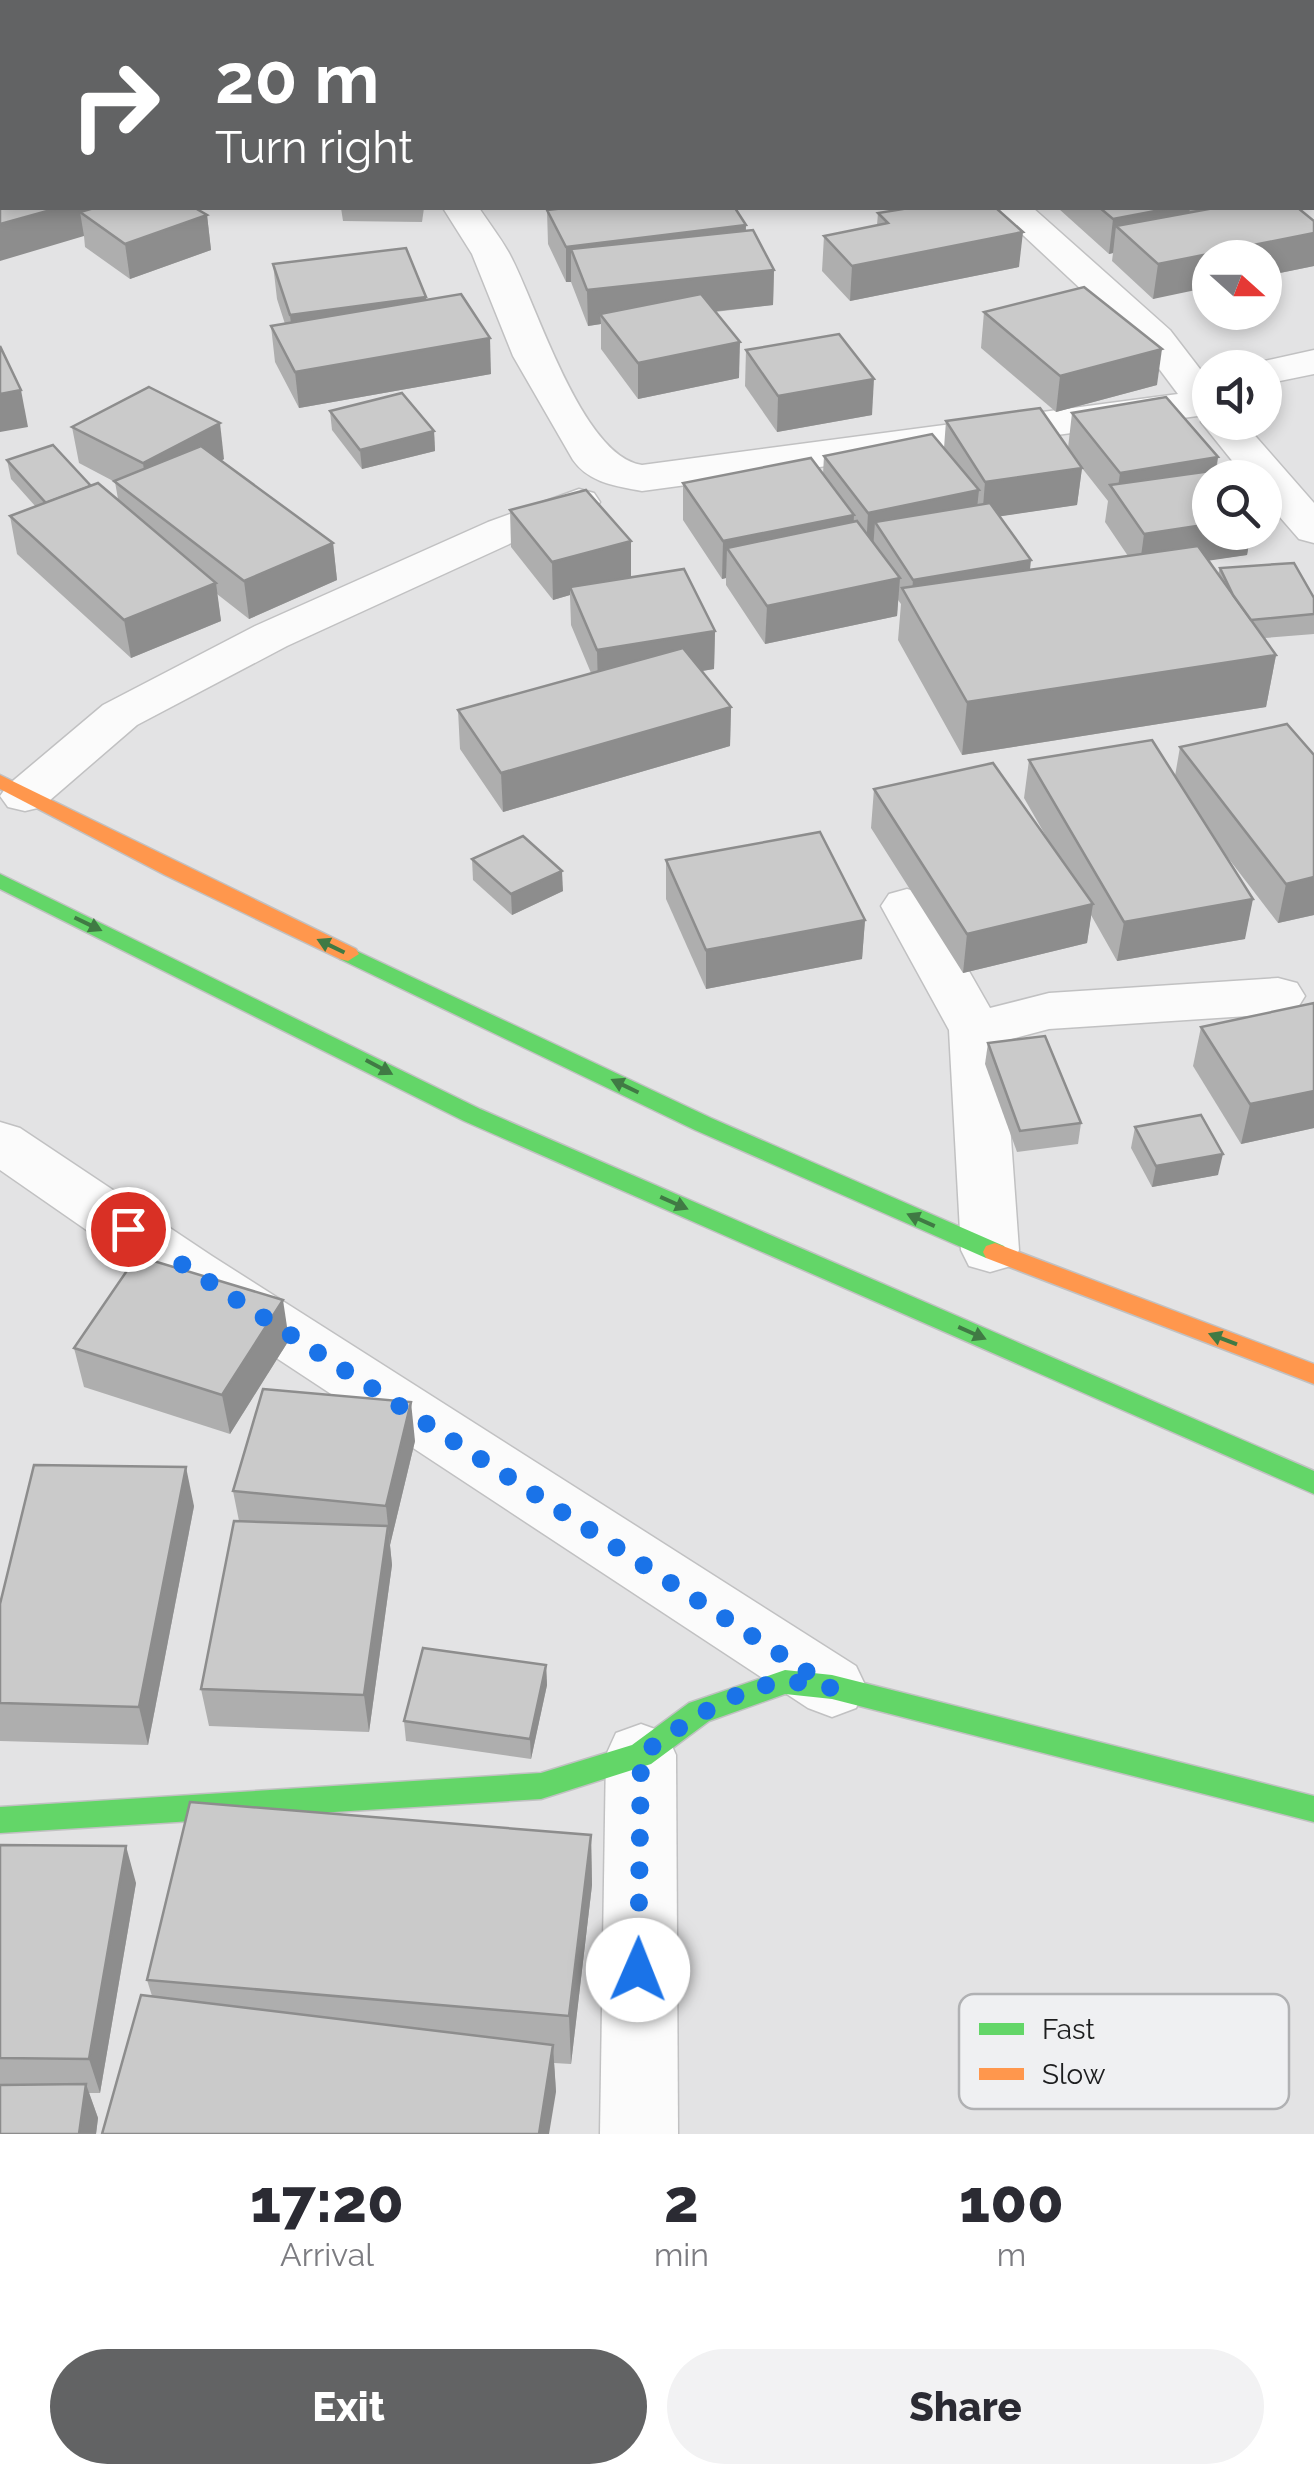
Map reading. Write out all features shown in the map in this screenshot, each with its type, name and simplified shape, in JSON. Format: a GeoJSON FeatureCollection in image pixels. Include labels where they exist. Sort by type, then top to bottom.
{"type":"FeatureCollection","features":[{"type":"Feature","properties":{"kind":"main road"},"geometry":{"type":"LineString","coordinates":[[12,789],[703,1124],[990,1250],[1314,1374]]}},
{"type":"Feature","properties":{"kind":"main road"},"geometry":{"type":"LineString","coordinates":[[0,881],[472,1115],[1314,1483]]}},
{"type":"Feature","properties":{"kind":"main road"},"geometry":{"type":"LineString","coordinates":[[0,1820],[541,1786],[641,1755],[699,1712],[784,1682],[832,1688],[1314,1809]]}},
{"type":"Feature","properties":{"kind":"street"},"geometry":{"type":"LineString","coordinates":[[462,210],[491,254],[533,356],[594,460],[617,474],[642,478]]}},
{"type":"Feature","properties":{"kind":"street"},"geometry":{"type":"LineString","coordinates":[[1014,210],[1156,338],[1192,380]]}},
{"type":"Feature","properties":{"kind":"street"},"geometry":{"type":"LineString","coordinates":[[1282,369],[1314,362]]}},
{"type":"Feature","properties":{"kind":"street"},"geometry":{"type":"LineString","coordinates":[[12,789],[120,715],[271,636],[503,531],[642,478],[1192,407]]}},
{"type":"Feature","properties":{"kind":"street"},"geometry":{"type":"LineString","coordinates":[[1241,440],[1314,530]]}},
{"type":"Feature","properties":{"kind":"street"},"geometry":{"type":"LineString","coordinates":[[907,906],[976,1030],[990,1250]]}},
{"type":"Feature","properties":{"kind":"street"},"geometry":{"type":"LineString","coordinates":[[976,1030],[1049,1011],[1278,996]]}},
{"type":"Feature","properties":{"kind":"street"},"geometry":{"type":"LineString","coordinates":[[0,1142],[192,1272],[832,1688]]}},
{"type":"Feature","properties":{"kind":"street"},"geometry":{"type":"LineString","coordinates":[[639,2134],[641,1755]]}},
{"type":"Feature","properties":{"kind":"building"},"geometry":{"type":"Polygon","coordinates":[[[0,210],[51,210],[0,224],[0,210]]]}},
{"type":"Feature","properties":{"kind":"building"},"geometry":{"type":"Polygon","coordinates":[[[198,210],[207,215],[125,244],[80,212],[198,210]]]}},
{"type":"Feature","properties":{"kind":"building"},"geometry":{"type":"Polygon","coordinates":[[[547,210],[736,210],[746,225],[566,247],[547,210]]]}},
{"type":"Feature","properties":{"kind":"building"},"geometry":{"type":"Polygon","coordinates":[[[998,210],[1023,232],[852,266],[824,236],[888,223],[878,213],[998,210]]]}},
{"type":"Feature","properties":{"kind":"building"},"geometry":{"type":"Polygon","coordinates":[[[1102,210],[1160,210],[1113,219],[1102,210]]]}},
{"type":"Feature","properties":{"kind":"building"},"geometry":{"type":"Polygon","coordinates":[[[1203,210],[1300,210],[1314,221],[1314,233],[1279,240],[1192,240],[1192,257],[1158,264],[1116,226],[1203,210]]]}},
{"type":"Feature","properties":{"kind":"building"},"geometry":{"type":"Polygon","coordinates":[[[753,230],[774,270],[587,290],[571,249],[753,230]]]}},
{"type":"Feature","properties":{"kind":"building"},"geometry":{"type":"Polygon","coordinates":[[[406,248],[426,297],[290,315],[273,264],[406,248]]]}},
{"type":"Feature","properties":{"kind":"building"},"geometry":{"type":"Polygon","coordinates":[[[1084,287],[1162,349],[1060,376],[984,312],[1084,287]]]}},
{"type":"Feature","properties":{"kind":"building"},"geometry":{"type":"Polygon","coordinates":[[[461,294],[490,338],[295,372],[271,326],[461,294]]]}},
{"type":"Feature","properties":{"kind":"building"},"geometry":{"type":"Polygon","coordinates":[[[701,294],[740,342],[638,363],[600,314],[701,294]]]}},
{"type":"Feature","properties":{"kind":"building"},"geometry":{"type":"Polygon","coordinates":[[[839,334],[874,379],[778,396],[746,350],[839,334]]]}},
{"type":"Feature","properties":{"kind":"building"},"geometry":{"type":"Polygon","coordinates":[[[0,346],[21,390],[0,394],[0,346]]]}},
{"type":"Feature","properties":{"kind":"building"},"geometry":{"type":"Polygon","coordinates":[[[149,387],[220,423],[143,463],[72,427],[149,387]]]}},
{"type":"Feature","properties":{"kind":"building"},"geometry":{"type":"Polygon","coordinates":[[[402,393],[434,431],[360,450],[330,411],[402,393]]]}},
{"type":"Feature","properties":{"kind":"building"},"geometry":{"type":"Polygon","coordinates":[[[1166,397],[1192,427],[1192,440],[1203,440],[1218,457],[1120,473],[1072,413],[1166,397]]]}},
{"type":"Feature","properties":{"kind":"building"},"geometry":{"type":"Polygon","coordinates":[[[1040,408],[1082,468],[985,482],[946,421],[1040,408]]]}},
{"type":"Feature","properties":{"kind":"building"},"geometry":{"type":"Polygon","coordinates":[[[932,434],[979,490],[868,513],[824,456],[932,434]]]}},
{"type":"Feature","properties":{"kind":"building"},"geometry":{"type":"Polygon","coordinates":[[[53,445],[91,486],[46,503],[7,460],[53,445]]]}},
{"type":"Feature","properties":{"kind":"building"},"geometry":{"type":"Polygon","coordinates":[[[201,446],[333,543],[244,581],[114,481],[201,446]]]}},
{"type":"Feature","properties":{"kind":"building"},"geometry":{"type":"Polygon","coordinates":[[[811,458],[854,515],[723,541],[683,483],[811,458]]]}},
{"type":"Feature","properties":{"kind":"building"},"geometry":{"type":"Polygon","coordinates":[[[1192,474],[1192,527],[1144,534],[1110,485],[1192,474]]]}},
{"type":"Feature","properties":{"kind":"building"},"geometry":{"type":"Polygon","coordinates":[[[98,483],[216,583],[124,620],[10,516],[98,483]]]}},
{"type":"Feature","properties":{"kind":"building"},"geometry":{"type":"Polygon","coordinates":[[[586,490],[631,541],[552,562],[510,510],[586,490]]]}},
{"type":"Feature","properties":{"kind":"building"},"geometry":{"type":"Polygon","coordinates":[[[990,503],[1031,560],[913,580],[875,522],[990,503]]]}},
{"type":"Feature","properties":{"kind":"building"},"geometry":{"type":"Polygon","coordinates":[[[857,521],[900,578],[767,606],[727,548],[857,521]]]}},
{"type":"Feature","properties":{"kind":"building"},"geometry":{"type":"Polygon","coordinates":[[[1192,547],[1201,550],[1276,655],[967,702],[902,588],[1192,547]]]}},
{"type":"Feature","properties":{"kind":"building"},"geometry":{"type":"Polygon","coordinates":[[[1294,563],[1314,598],[1314,614],[1251,620],[1220,568],[1294,563]]]}},
{"type":"Feature","properties":{"kind":"building"},"geometry":{"type":"Polygon","coordinates":[[[684,569],[715,631],[597,650],[570,587],[684,569]]]}},
{"type":"Feature","properties":{"kind":"building"},"geometry":{"type":"Polygon","coordinates":[[[683,648],[731,707],[501,773],[458,710],[683,648]]]}},
{"type":"Feature","properties":{"kind":"building"},"geometry":{"type":"Polygon","coordinates":[[[1287,724],[1314,755],[1314,877],[1286,884],[1180,747],[1287,724]]]}},
{"type":"Feature","properties":{"kind":"building"},"geometry":{"type":"Polygon","coordinates":[[[1152,740],[1253,899],[1124,922],[1029,760],[1152,740]]]}},
{"type":"Feature","properties":{"kind":"building"},"geometry":{"type":"Polygon","coordinates":[[[993,763],[1093,904],[967,934],[874,789],[993,763]]]}},
{"type":"Feature","properties":{"kind":"building"},"geometry":{"type":"Polygon","coordinates":[[[820,832],[865,920],[706,950],[666,860],[820,832]]]}},
{"type":"Feature","properties":{"kind":"building"},"geometry":{"type":"Polygon","coordinates":[[[523,836],[562,871],[511,894],[472,859],[523,836]]]}},
{"type":"Feature","properties":{"kind":"building"},"geometry":{"type":"Polygon","coordinates":[[[1314,1003],[1314,1091],[1250,1104],[1201,1027],[1314,1003]]]}},
{"type":"Feature","properties":{"kind":"building"},"geometry":{"type":"Polygon","coordinates":[[[1045,1036],[1081,1123],[1020,1131],[988,1043],[1045,1036]]]}},
{"type":"Feature","properties":{"kind":"building"},"geometry":{"type":"Polygon","coordinates":[[[1201,1115],[1223,1154],[1156,1166],[1135,1127],[1201,1115]]]}},
{"type":"Feature","properties":{"kind":"building"},"geometry":{"type":"Polygon","coordinates":[[[137,1256],[283,1300],[222,1395],[74,1348],[137,1256]]]}},
{"type":"Feature","properties":{"kind":"building"},"geometry":{"type":"Polygon","coordinates":[[[263,1389],[411,1402],[386,1506],[233,1491],[263,1389]]]}},
{"type":"Feature","properties":{"kind":"building"},"geometry":{"type":"Polygon","coordinates":[[[34,1465],[186,1467],[139,1707],[0,1703],[0,1604],[34,1465]]]}},
{"type":"Feature","properties":{"kind":"building"},"geometry":{"type":"Polygon","coordinates":[[[234,1521],[388,1526],[364,1695],[201,1689],[234,1521]]]}},
{"type":"Feature","properties":{"kind":"building"},"geometry":{"type":"Polygon","coordinates":[[[423,1648],[546,1665],[530,1739],[404,1721],[423,1648]]]}},
{"type":"Feature","properties":{"kind":"building"},"geometry":{"type":"Polygon","coordinates":[[[190,1802],[591,1835],[569,2016],[147,1980],[190,1802]]]}},
{"type":"Feature","properties":{"kind":"building"},"geometry":{"type":"Polygon","coordinates":[[[0,1845],[126,1846],[89,2059],[0,2058],[0,1845]]]}},
{"type":"Feature","properties":{"kind":"building"},"geometry":{"type":"Polygon","coordinates":[[[141,1995],[553,2045],[539,2134],[102,2134],[141,1995]]]}},
{"type":"Feature","properties":{"kind":"building"},"geometry":{"type":"Polygon","coordinates":[[[86,2084],[79,2134],[0,2134],[0,2085],[86,2084]]]}},
{"type":"Feature","properties":{"kind":"traffic: fast"},"geometry":{"type":"LineString","coordinates":[[0,881],[472,1115],[1314,1483]]}},
{"type":"Feature","properties":{"kind":"traffic: fast"},"geometry":{"type":"LineString","coordinates":[[348,954],[703,1124],[995,1252]]}},
{"type":"Feature","properties":{"kind":"traffic: fast"},"geometry":{"type":"LineString","coordinates":[[0,1820],[541,1786],[641,1755],[699,1712],[785,1682],[832,1687],[1314,1809]]}},
{"type":"Feature","properties":{"kind":"traffic: slow"},"geometry":{"type":"LineString","coordinates":[[0,781],[172,870],[348,954]]}},
{"type":"Feature","properties":{"kind":"traffic: slow"},"geometry":{"type":"LineString","coordinates":[[995,1252],[1314,1374]]}},
{"type":"Feature","properties":{"kind":"route"},"geometry":{"type":"LineString","coordinates":[[128,1229],[832,1688],[784,1682],[740,1696],[699,1712],[641,1755],[638,1970]]}}]}
